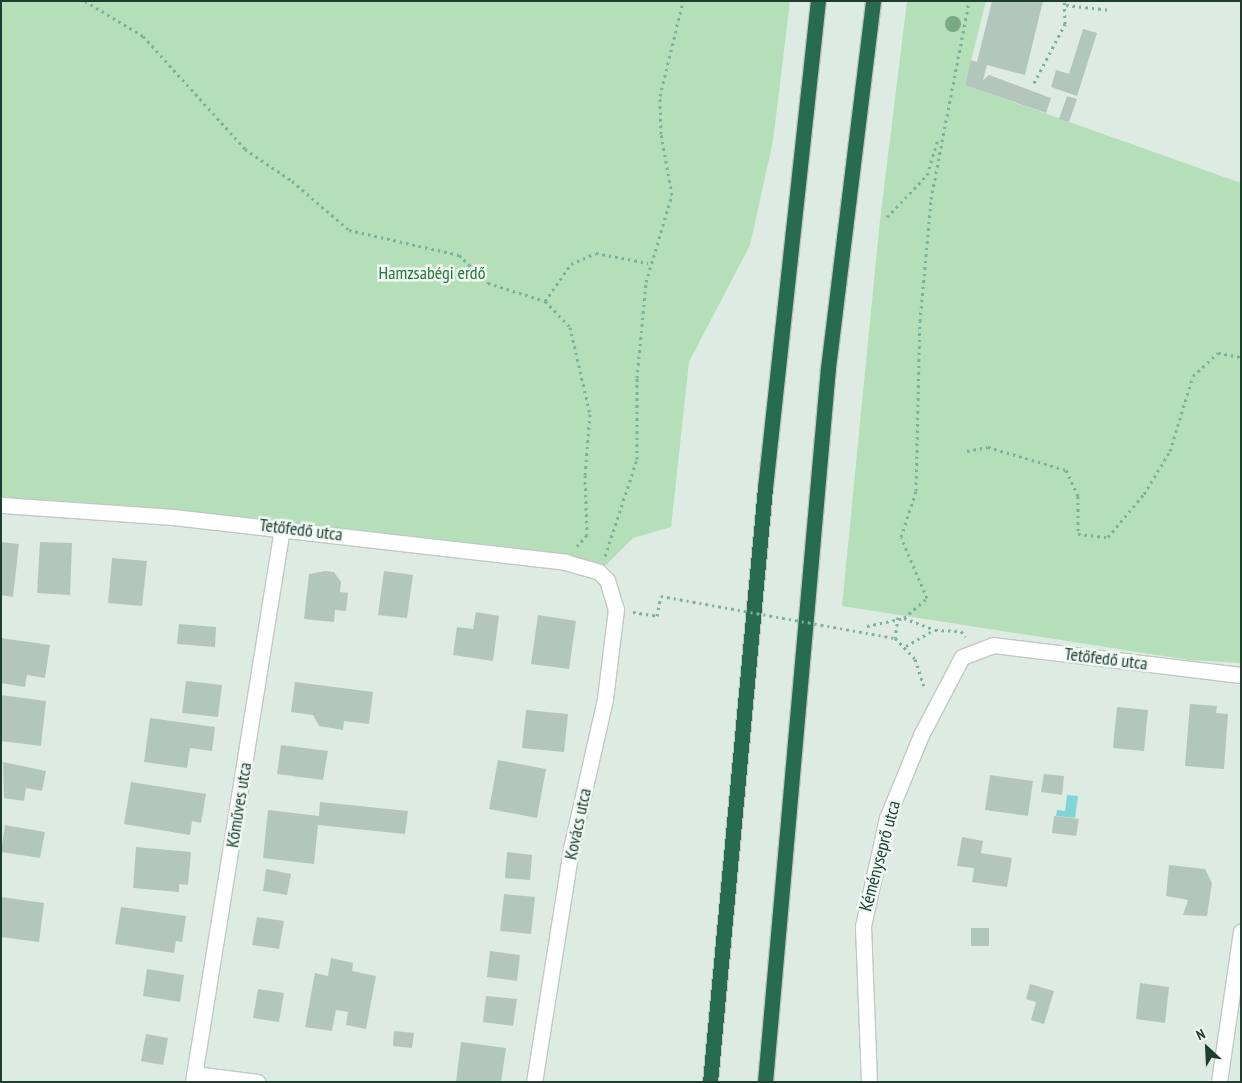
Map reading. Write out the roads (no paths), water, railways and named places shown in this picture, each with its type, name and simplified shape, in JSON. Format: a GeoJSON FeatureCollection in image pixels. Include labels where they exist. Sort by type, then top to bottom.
{"type":"FeatureCollection","features":[{"type":"Feature","properties":{"kind":"highway"},"geometry":{"type":"LineString","coordinates":[[710,1082],[762,517],[818,1]]}},
{"type":"Feature","properties":{"kind":"highway"},"geometry":{"type":"LineString","coordinates":[[765,1082],[827,378],[873,1]]}},
{"type":"Feature","properties":{"kind":"street","name":"Tetőfedő utca"},"geometry":{"type":"LineString","coordinates":[[1,505],[282,528],[565,562],[599,572]]}},
{"type":"Feature","properties":{"kind":"street","name":"Kőműves utca"},"geometry":{"type":"LineString","coordinates":[[194,1078],[282,528]]}},
{"type":"Feature","properties":{"kind":"street","name":"Kovács utca"},"geometry":{"type":"LineString","coordinates":[[534,1082],[571,849],[606,699],[616,609],[613,591],[599,572]]}},
{"type":"Feature","properties":{"kind":"street","name":"Tetőfedő utca"},"geometry":{"type":"LineString","coordinates":[[972,651],[993,645],[1241,675]]}},
{"type":"Feature","properties":{"kind":"street","name":"Kéményseprő utca"},"geometry":{"type":"LineString","coordinates":[[869,1082],[862,926],[887,818],[955,665],[972,651]]}},
{"type":"Feature","properties":{"kind":"street"},"geometry":{"type":"LineString","coordinates":[[1219,1082],[1241,932]]}},
{"type":"Feature","properties":{"kind":"street"},"geometry":{"type":"LineString","coordinates":[[194,1078],[257,1082]]}},
{"type":"Feature","properties":{"kind":"water"},"geometry":{"type":"Polygon","coordinates":[[[1067,795],[1078,796],[1075,818],[1056,816],[1057,810],[1065,811],[1067,795]]]}},
{"type":"Feature","properties":{"kind":"park label","name":"Hamzsabégi erdő"},"geometry":{"type":"Point","coordinates":[432,273]}}]}
